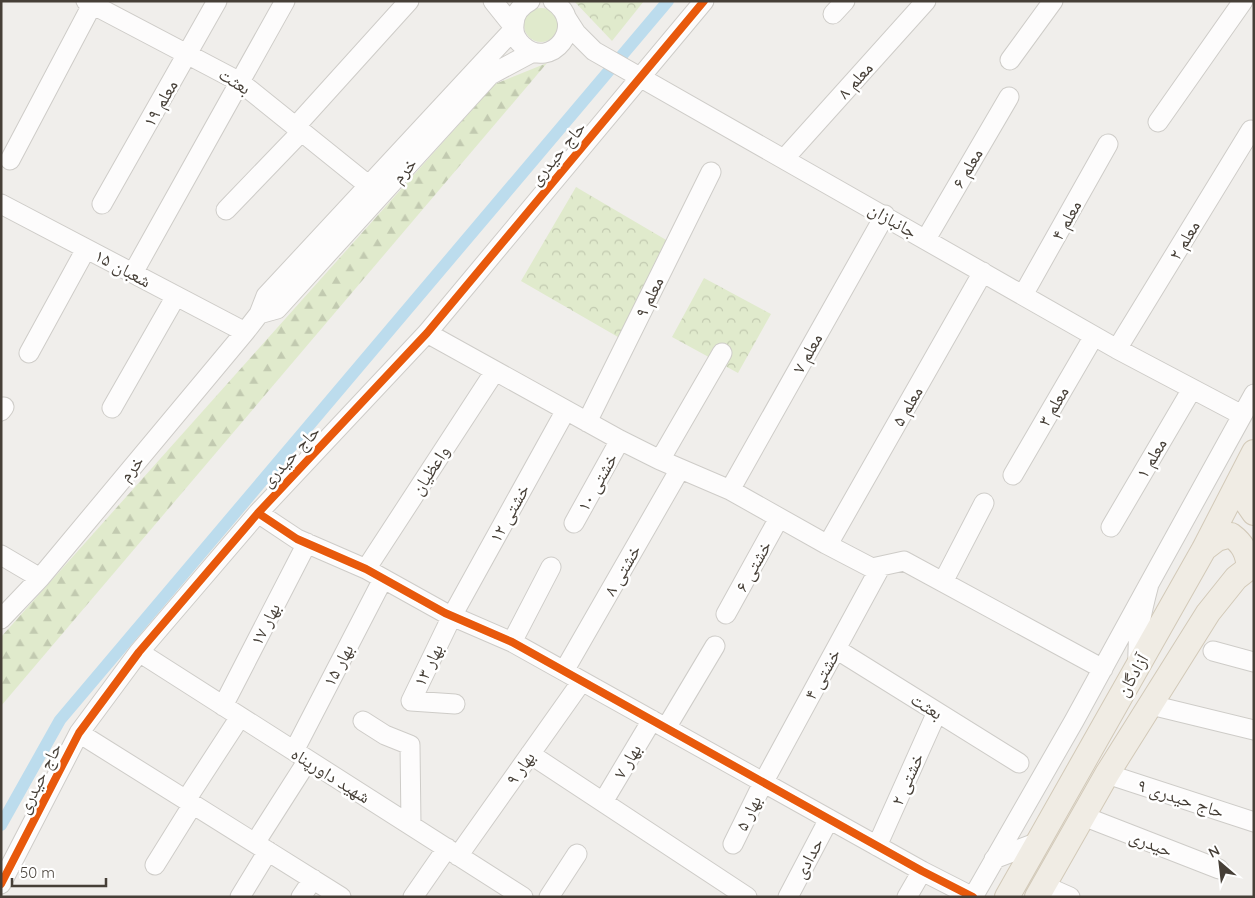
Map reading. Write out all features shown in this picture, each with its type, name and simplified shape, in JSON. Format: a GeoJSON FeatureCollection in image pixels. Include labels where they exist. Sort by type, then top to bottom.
{"type":"FeatureCollection","features":[{"type":"Feature","properties":{"kind":"main road"},"geometry":{"type":"LineString","coordinates":[[1250,458],[1245,500],[1254,513]]}},
{"type":"Feature","properties":{"kind":"main road","name":"آزادگان"},"geometry":{"type":"LineString","coordinates":[[1007,897],[1138,664],[1166,618],[1204,549],[1250,458]]}},
{"type":"Feature","properties":{"kind":"main road"},"geometry":{"type":"LineString","coordinates":[[1204,549],[1217,539],[1231,535],[1240,542],[1247,552],[1252,565]]}},
{"type":"Feature","properties":{"kind":"main road","name":"آزادگان"},"geometry":{"type":"LineString","coordinates":[[1040,891],[1104,780],[1208,613],[1236,578],[1252,565]]}},
{"type":"Feature","properties":{"kind":"main road"},"geometry":{"type":"LineString","coordinates":[[1104,780],[1086,798],[1080,797],[1078,786],[1109,726],[1112,710]]}},
{"type":"Feature","properties":{"kind":"street","name":"معلم ۱۹"},"geometry":{"type":"LineString","coordinates":[[102,204],[217,1]]}},
{"type":"Feature","properties":{"kind":"street"},"geometry":{"type":"LineString","coordinates":[[133,273],[285,1]]}},
{"type":"Feature","properties":{"kind":"street"},"geometry":{"type":"LineString","coordinates":[[226,210],[299,129],[408,1]]}},
{"type":"Feature","properties":{"kind":"street"},"geometry":{"type":"LineString","coordinates":[[493,1],[514,28],[519,42],[526,48],[542,52],[594,51]]}},
{"type":"Feature","properties":{"kind":"street","name":"خرم"},"geometry":{"type":"LineString","coordinates":[[259,314],[277,309],[484,70],[514,28],[518,10],[528,1]]}},
{"type":"Feature","properties":{"kind":"street","name":"حاج حیدری"},"geometry":{"type":"LineString","coordinates":[[1,884],[79,733],[139,652],[258,513],[427,333],[704,1]]}},
{"type":"Feature","properties":{"kind":"street","name":"معلم ۸"},"geometry":{"type":"LineString","coordinates":[[784,158],[926,1]]}},
{"type":"Feature","properties":{"kind":"street"},"geometry":{"type":"LineString","coordinates":[[1010,60],[1053,1]]}},
{"type":"Feature","properties":{"kind":"street"},"geometry":{"type":"LineString","coordinates":[[1158,122],[1243,1]]}},
{"type":"Feature","properties":{"kind":"street","name":"بعثت"},"geometry":{"type":"LineString","coordinates":[[90,2],[240,82],[368,185]]}},
{"type":"Feature","properties":{"kind":"street"},"geometry":{"type":"LineString","coordinates":[[10,160],[90,2]]}},
{"type":"Feature","properties":{"kind":"street"},"geometry":{"type":"LineString","coordinates":[[542,52],[558,47],[564,40],[567,32],[560,7]]}},
{"type":"Feature","properties":{"kind":"street"},"geometry":{"type":"LineString","coordinates":[[560,7],[576,33],[594,51]]}},
{"type":"Feature","properties":{"kind":"street","name":"جانبازان"},"geometry":{"type":"LineString","coordinates":[[594,51],[885,215],[1117,350],[1242,415]]}},
{"type":"Feature","properties":{"kind":"street","name":"خرم"},"geometry":{"type":"LineString","coordinates":[[1,619],[40,578],[259,314],[266,296],[368,185],[484,70],[542,52]]}},
{"type":"Feature","properties":{"kind":"street","name":"معلم ۶"},"geometry":{"type":"LineString","coordinates":[[926,239],[1009,97]]}},
{"type":"Feature","properties":{"kind":"street","name":"معلم ۲"},"geometry":{"type":"LineString","coordinates":[[1117,350],[1251,130]]}},
{"type":"Feature","properties":{"kind":"street","name":"معلم ۴"},"geometry":{"type":"LineString","coordinates":[[1023,295],[1108,144]]}},
{"type":"Feature","properties":{"kind":"street","name":"معلم ۹"},"geometry":{"type":"LineString","coordinates":[[587,422],[710,172]]}},
{"type":"Feature","properties":{"kind":"street","name":"۱۵ شعبان"},"geometry":{"type":"LineString","coordinates":[[1,204],[244,332]]}},
{"type":"Feature","properties":{"kind":"street","name":"معلم ۷"},"geometry":{"type":"LineString","coordinates":[[730,490],[885,215]]}},
{"type":"Feature","properties":{"kind":"street"},"geometry":{"type":"LineString","coordinates":[[29,353],[86,249]]}},
{"type":"Feature","properties":{"kind":"street","name":"معلم ۵"},"geometry":{"type":"LineString","coordinates":[[829,541],[983,272]]}},
{"type":"Feature","properties":{"kind":"street"},"geometry":{"type":"LineString","coordinates":[[112,408],[176,296]]}},
{"type":"Feature","properties":{"kind":"street"},"geometry":{"type":"LineString","coordinates":[[427,333],[620,440],[660,460],[730,490],[779,518],[829,541],[872,568],[904,561],[1103,669]]}},
{"type":"Feature","properties":{"kind":"street","name":"معلم ۳"},"geometry":{"type":"LineString","coordinates":[[1012,475],[1094,336]]}},
{"type":"Feature","properties":{"kind":"street"},"geometry":{"type":"LineString","coordinates":[[660,460],[722,353]]}},
{"type":"Feature","properties":{"kind":"street","name":"واعظیان"},"geometry":{"type":"LineString","coordinates":[[366,569],[494,371]]}},
{"type":"Feature","properties":{"kind":"street","name":"معلم ۱"},"geometry":{"type":"LineString","coordinates":[[1111,527],[1192,389]]}},
{"type":"Feature","properties":{"kind":"street"},"geometry":{"type":"LineString","coordinates":[[258,513],[297,539],[366,569],[452,616],[512,642],[922,872],[973,897],[1103,669],[1254,394]]}},
{"type":"Feature","properties":{"kind":"street","name":"خشتی ۱۲"},"geometry":{"type":"LineString","coordinates":[[452,616],[566,410]]}},
{"type":"Feature","properties":{"kind":"street","name":"خشتی ۱۰"},"geometry":{"type":"LineString","coordinates":[[574,523],[620,440]]}},
{"type":"Feature","properties":{"kind":"street","name":"خشتی ۸"},"geometry":{"type":"LineString","coordinates":[[564,671],[680,468]]}},
{"type":"Feature","properties":{"kind":"street"},"geometry":{"type":"LineString","coordinates":[[943,582],[984,503]]}},
{"type":"Feature","properties":{"kind":"street","name":"خشتی ۶"},"geometry":{"type":"LineString","coordinates":[[726,614],[779,518]]}},
{"type":"Feature","properties":{"kind":"street","name":"بهار ۱۷"},"geometry":{"type":"LineString","coordinates":[[223,706],[307,543]]}},
{"type":"Feature","properties":{"kind":"street"},"geometry":{"type":"LineString","coordinates":[[1,555],[40,578]]}},
{"type":"Feature","properties":{"kind":"street","name":"خشتی ۴"},"geometry":{"type":"LineString","coordinates":[[763,783],[881,566]]}},
{"type":"Feature","properties":{"kind":"street"},"geometry":{"type":"LineString","coordinates":[[512,642],[551,567]]}},
{"type":"Feature","properties":{"kind":"street","name":"بهار ۱۵"},"geometry":{"type":"LineString","coordinates":[[240,897],[301,755],[383,579]]}},
{"type":"Feature","properties":{"kind":"street"},"geometry":{"type":"LineString","coordinates":[[1138,664],[1137,641],[1140,618],[1149,584]]}},
{"type":"Feature","properties":{"kind":"street","name":"بهار ۱۳"},"geometry":{"type":"LineString","coordinates":[[452,616],[411,701],[455,704]]}},
{"type":"Feature","properties":{"kind":"street"},"geometry":{"type":"LineString","coordinates":[[659,724],[715,646]]}},
{"type":"Feature","properties":{"kind":"street","name":"بعثت"},"geometry":{"type":"LineString","coordinates":[[836,649],[1019,763]]}},
{"type":"Feature","properties":{"kind":"street","name":"شهید داورپناه"},"geometry":{"type":"LineString","coordinates":[[139,652],[523,897]]}},
{"type":"Feature","properties":{"kind":"street"},"geometry":{"type":"LineString","coordinates":[[1213,652],[1254,662]]}},
{"type":"Feature","properties":{"kind":"street","name":"بهار ۹"},"geometry":{"type":"LineString","coordinates":[[413,897],[453,852],[530,754],[582,681]]}},
{"type":"Feature","properties":{"kind":"street"},"geometry":{"type":"LineString","coordinates":[[1151,705],[1254,730]]}},
{"type":"Feature","properties":{"kind":"street","name":"خشتی ۲"},"geometry":{"type":"LineString","coordinates":[[877,846],[937,712]]}},
{"type":"Feature","properties":{"kind":"street"},"geometry":{"type":"LineString","coordinates":[[155,866],[240,717]]}},
{"type":"Feature","properties":{"kind":"street"},"geometry":{"type":"LineString","coordinates":[[363,721],[385,735],[410,745],[411,825]]}},
{"type":"Feature","properties":{"kind":"street","name":"بهار ۷"},"geometry":{"type":"LineString","coordinates":[[603,802],[659,724]]}},
{"type":"Feature","properties":{"kind":"street"},"geometry":{"type":"LineString","coordinates":[[79,733],[341,897]]}},
{"type":"Feature","properties":{"kind":"street"},"geometry":{"type":"LineString","coordinates":[[530,754],[747,897]]}},
{"type":"Feature","properties":{"kind":"street","name":"حاج حیدری ۹"},"geometry":{"type":"LineString","coordinates":[[1104,780],[1254,822]]}},
{"type":"Feature","properties":{"kind":"street","name":"بهار ۵"},"geometry":{"type":"LineString","coordinates":[[733,844],[763,783]]}},
{"type":"Feature","properties":{"kind":"street","name":"حیدری"},"geometry":{"type":"LineString","coordinates":[[1083,816],[1219,869]]}},
{"type":"Feature","properties":{"kind":"street","name":"حدادی"},"geometry":{"type":"LineString","coordinates":[[788,897],[829,819]]}},
{"type":"Feature","properties":{"kind":"street"},"geometry":{"type":"LineString","coordinates":[[994,859],[1038,842]]}},
{"type":"Feature","properties":{"kind":"street"},"geometry":{"type":"LineString","coordinates":[[549,897],[577,854]]}},
{"type":"Feature","properties":{"kind":"street"},"geometry":{"type":"LineString","coordinates":[[907,897],[922,872]]}},
{"type":"Feature","properties":{"kind":"street"},"geometry":{"type":"LineString","coordinates":[[301,897],[313,879]]}},
{"type":"Feature","properties":{"kind":"street"},"geometry":{"type":"LineString","coordinates":[[1040,891],[1070,897]]}},
{"type":"Feature","properties":{"kind":"green space"},"geometry":{"type":"Polygon","coordinates":[[[574,1],[644,1],[612,41],[574,1]]]}},
{"type":"Feature","properties":{"kind":"green space"},"geometry":{"type":"Polygon","coordinates":[[[541,8],[548,9],[553,13],[557,18],[557,32],[553,37],[548,41],[541,42],[534,41],[529,37],[525,32],[524,25],[525,18],[529,13],[534,9],[541,8]]]}},
{"type":"Feature","properties":{"kind":"green space"},"geometry":{"type":"Polygon","coordinates":[[[547,63],[1,706],[1,637],[495,84],[547,63]]]}},
{"type":"Feature","properties":{"kind":"green space"},"geometry":{"type":"Polygon","coordinates":[[[576,187],[673,244],[618,337],[521,281],[576,187]]]}},
{"type":"Feature","properties":{"kind":"green space"},"geometry":{"type":"Polygon","coordinates":[[[704,278],[771,314],[738,373],[672,337],[704,278]]]}},
{"type":"Feature","properties":{"kind":"waterway"},"geometry":{"type":"LineString","coordinates":[[1,825],[60,720],[668,1]]}},
{"type":"Feature","properties":{"kind":"cycle path"},"geometry":{"type":"LineString","coordinates":[[1,884],[79,733],[139,652],[258,513],[427,333],[704,1]]}},
{"type":"Feature","properties":{"kind":"cycle path"},"geometry":{"type":"LineString","coordinates":[[258,513],[297,539],[366,569],[445,613],[512,642],[922,871],[973,897]]}}]}
